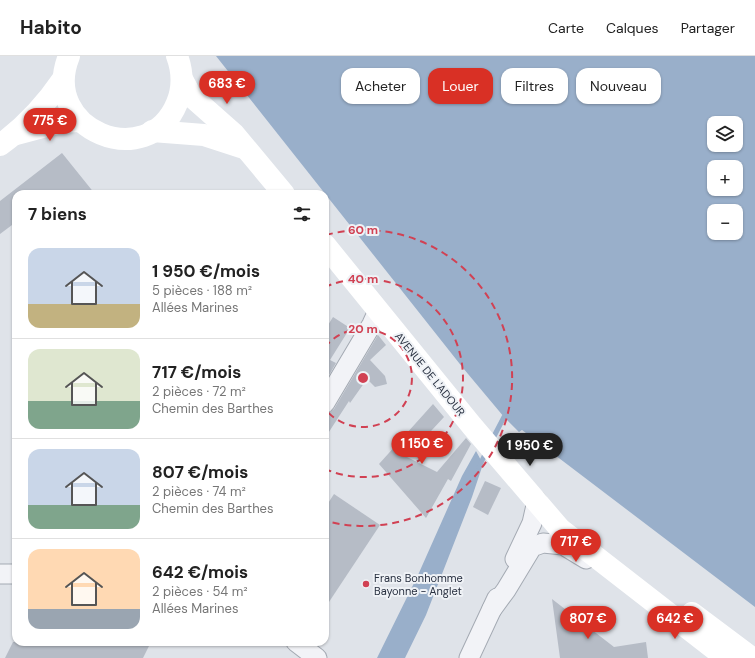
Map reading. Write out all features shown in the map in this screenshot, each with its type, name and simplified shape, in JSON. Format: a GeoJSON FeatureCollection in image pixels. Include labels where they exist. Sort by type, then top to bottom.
{"type":"FeatureCollection","features":[{"type":"Feature","properties":{"kind":"main road"},"geometry":{"type":"LineString","coordinates":[[8,140],[40,110],[63,79],[69,56]]}},
{"type":"Feature","properties":{"kind":"main road"},"geometry":{"type":"LineString","coordinates":[[63,79],[68,101],[80,121],[92,131],[106,137],[122,139],[138,137],[152,131],[165,122],[174,110],[180,95],[182,79],[177,56]]}},
{"type":"Feature","properties":{"kind":"main road"},"geometry":{"type":"LineString","coordinates":[[182,79],[192,96],[234,134],[281,190]]}},
{"type":"Feature","properties":{"kind":"main road"},"geometry":{"type":"LineString","coordinates":[[8,140],[61,122],[80,121]]}},
{"type":"Feature","properties":{"kind":"main road"},"geometry":{"type":"LineString","coordinates":[[152,131],[204,135],[247,149]]}},
{"type":"Feature","properties":{"kind":"main road","name":"AVENUE DE L'ADOUR"},"geometry":{"type":"LineString","coordinates":[[329,250],[472,426],[560,529],[726,658]]}},
{"type":"Feature","properties":{"kind":"main road"},"geometry":{"type":"LineString","coordinates":[[537,501],[569,518],[752,658]]}},
{"type":"Feature","properties":{"kind":"street"},"geometry":{"type":"LineString","coordinates":[[329,396],[372,324],[378,311]]}},
{"type":"Feature","properties":{"kind":"street"},"geometry":{"type":"LineString","coordinates":[[469,658],[532,522],[537,501]]}},
{"type":"Feature","properties":{"kind":"street"},"geometry":{"type":"LineString","coordinates":[[492,609],[506,590],[532,547],[543,543],[563,545],[644,595]]}},
{"type":"Feature","properties":{"kind":"street"},"geometry":{"type":"LineString","coordinates":[[0,574],[12,574]]}},
{"type":"Feature","properties":{"kind":"street"},"geometry":{"type":"LineString","coordinates":[[301,646],[317,658]]}},
{"type":"Feature","properties":{"kind":"water"},"geometry":{"type":"Polygon","coordinates":[[[216,56],[755,56],[755,607],[522,430],[519,432],[504,417],[463,368],[329,199],[329,190],[322,190],[216,56]]]}},
{"type":"Feature","properties":{"kind":"water"},"geometry":{"type":"Polygon","coordinates":[[[476,451],[483,464],[472,497],[426,615],[405,658],[377,658],[418,575],[462,476],[476,451]]]}},
{"type":"Feature","properties":{"kind":"building"},"geometry":{"type":"Polygon","coordinates":[[[62,153],[92,190],[14,190],[62,153]]]}},
{"type":"Feature","properties":{"kind":"building"},"geometry":{"type":"Polygon","coordinates":[[[12,192],[12,225],[0,234],[0,201],[12,192]]]}},
{"type":"Feature","properties":{"kind":"building"},"geometry":{"type":"Polygon","coordinates":[[[333,317],[350,328],[330,360],[336,363],[329,375],[329,324],[333,317]]]}},
{"type":"Feature","properties":{"kind":"building"},"geometry":{"type":"Polygon","coordinates":[[[378,335],[386,345],[370,360],[385,376],[387,384],[375,387],[367,379],[350,403],[349,401],[329,432],[329,412],[334,409],[378,335]]]}},
{"type":"Feature","properties":{"kind":"building"},"geometry":{"type":"Polygon","coordinates":[[[433,404],[444,417],[407,457],[437,472],[466,438],[471,444],[451,481],[448,479],[426,518],[379,464],[433,404]]]}},
{"type":"Feature","properties":{"kind":"building"},"geometry":{"type":"Polygon","coordinates":[[[485,481],[501,488],[488,515],[473,507],[485,481]]]}},
{"type":"Feature","properties":{"kind":"building"},"geometry":{"type":"Polygon","coordinates":[[[334,494],[380,525],[329,602],[329,502],[334,494]]]}},
{"type":"Feature","properties":{"kind":"building"},"geometry":{"type":"Polygon","coordinates":[[[552,599],[614,647],[646,642],[648,658],[560,658],[552,599]]]}},
{"type":"Feature","properties":{"kind":"building"},"geometry":{"type":"Polygon","coordinates":[[[12,644],[12,646],[149,646],[143,658],[5,658],[12,644]]]}},
{"type":"Feature","properties":{"kind":"waterway"},"geometry":{"type":"LineString","coordinates":[[491,442],[504,417]]}},
{"type":"Feature","properties":{"kind":"waterway"},"geometry":{"type":"LineString","coordinates":[[479,467],[487,450]]}},
{"type":"Feature","properties":{"kind":"place","name":"Frans Bonhomme Bayonne - Anglet"},"geometry":{"type":"Point","coordinates":[366,584]}}]}
